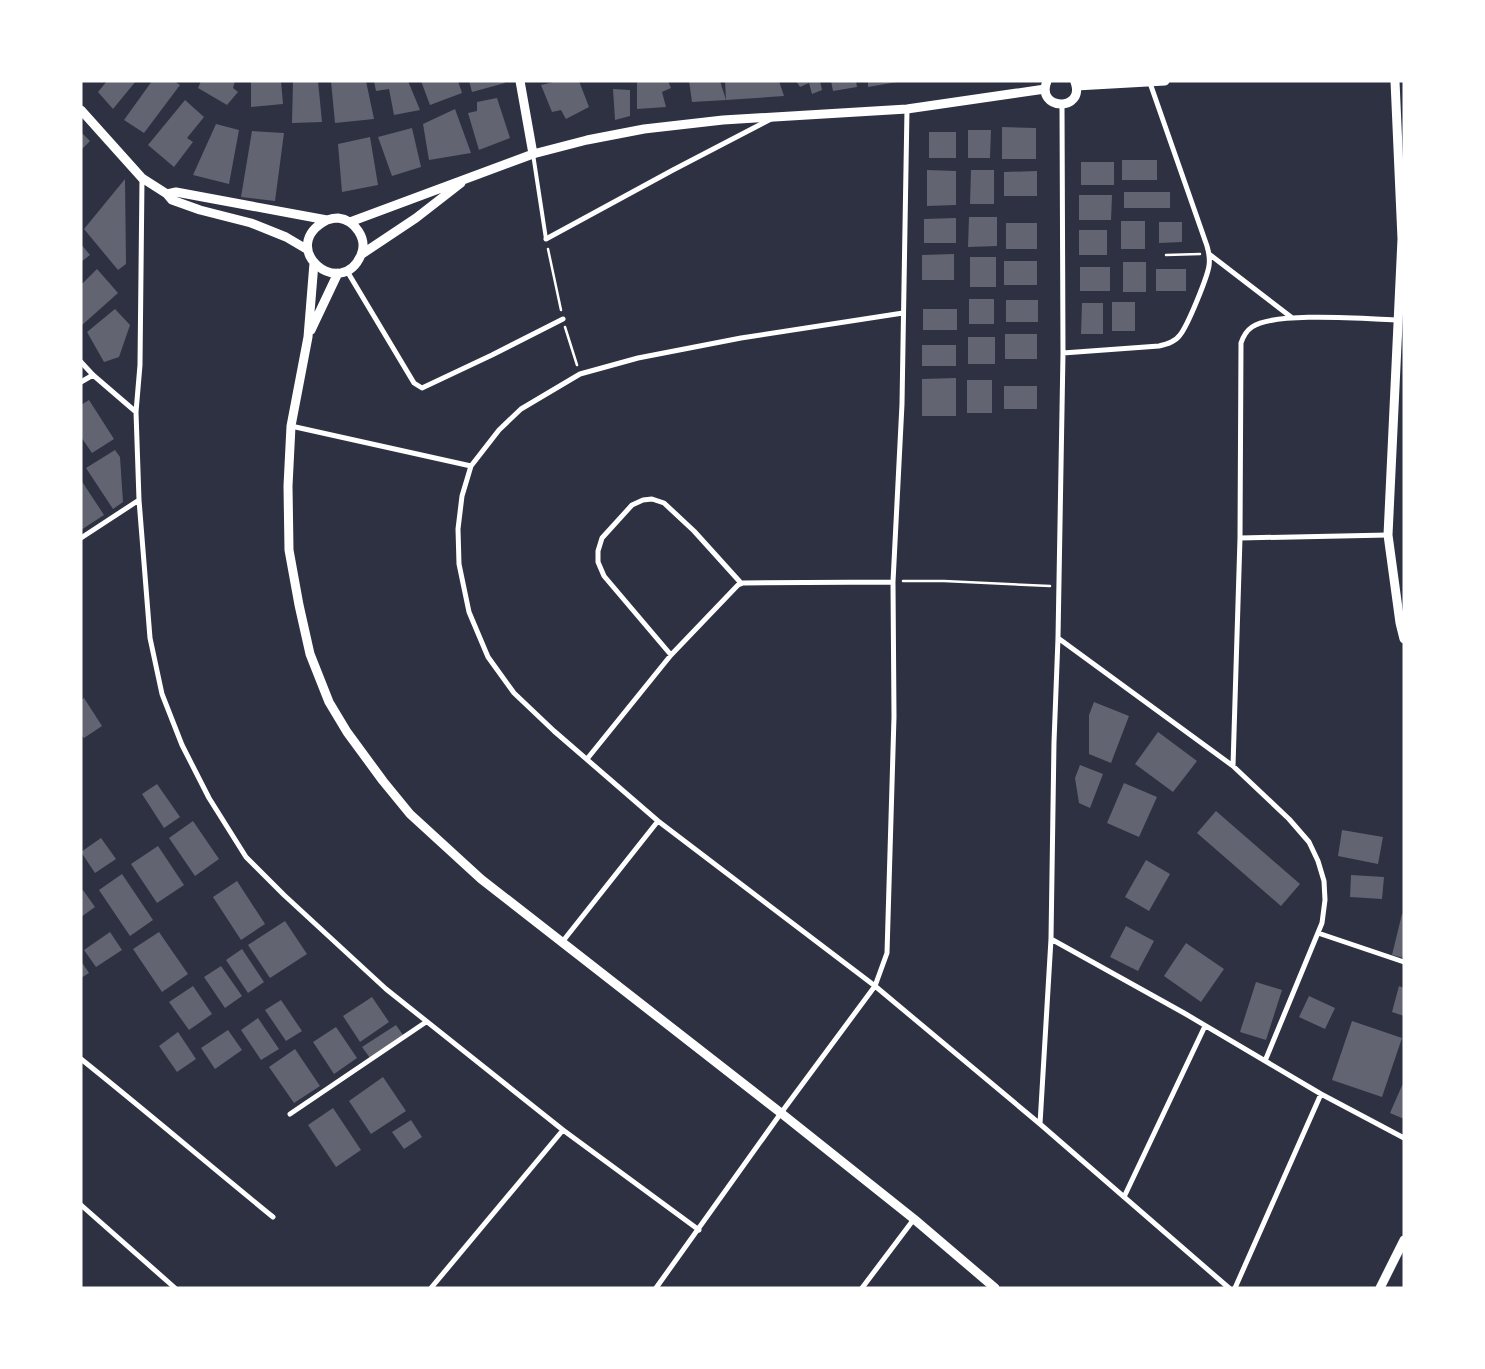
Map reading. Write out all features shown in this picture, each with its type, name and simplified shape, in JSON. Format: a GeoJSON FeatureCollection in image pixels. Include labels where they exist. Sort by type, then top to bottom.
{"type":"FeatureCollection","features":[{"type":"Feature","properties":{"kind":"street"},"geometry":{"type":"LineString","coordinates":[[520,81],[533,154]]}},
{"type":"Feature","properties":{"kind":"street"},"geometry":{"type":"LineString","coordinates":[[350,222],[533,154],[587,140],[644,129],[723,120],[906,109],[1046,85],[1050,100],[1055,104],[1062,104],[1068,103],[1073,99],[1076,93],[1075,84],[1165,81]]}},
{"type":"Feature","properties":{"kind":"street"},"geometry":{"type":"LineString","coordinates":[[1395,81],[1401,144],[1402,239],[1388,535],[1400,623],[1404,639]]}},
{"type":"Feature","properties":{"kind":"street"},"geometry":{"type":"LineString","coordinates":[[1063,353],[1159,346],[1171,342],[1179,336],[1185,326],[1207,272],[1209,254],[1150,83]]}},
{"type":"Feature","properties":{"kind":"street"},"geometry":{"type":"LineString","coordinates":[[1040,1124],[1051,939],[1054,742],[1058,638],[1063,353],[1062,104]]}},
{"type":"Feature","properties":{"kind":"street"},"geometry":{"type":"LineString","coordinates":[[656,1288],[875,986],[884,964],[888,945],[894,717],[893,582],[902,404],[906,109]]}},
{"type":"Feature","properties":{"kind":"street"},"geometry":{"type":"LineString","coordinates":[[81,110],[142,178],[167,194],[172,200],[200,210],[251,222],[286,237],[308,250]]}},
{"type":"Feature","properties":{"kind":"street"},"geometry":{"type":"LineString","coordinates":[[546,239],[773,118]]}},
{"type":"Feature","properties":{"kind":"street"},"geometry":{"type":"LineString","coordinates":[[142,178],[140,365],[136,412],[139,500],[150,638],[162,694],[182,745],[209,798],[246,857],[386,990],[563,1130],[699,1230]]}},
{"type":"Feature","properties":{"kind":"street"},"geometry":{"type":"LineString","coordinates":[[362,254],[416,218],[469,178]]}},
{"type":"Feature","properties":{"kind":"street"},"geometry":{"type":"LineString","coordinates":[[167,194],[176,192],[327,220]]}},
{"type":"Feature","properties":{"kind":"street"},"geometry":{"type":"LineString","coordinates":[[339,218],[350,222],[357,228],[363,245],[362,254],[356,264],[343,272],[329,273],[321,269],[314,263],[308,250],[308,240],[312,231],[318,224],[327,220],[339,218]]}},
{"type":"Feature","properties":{"kind":"street"},"geometry":{"type":"LineString","coordinates":[[1209,254],[1291,317]]}},
{"type":"Feature","properties":{"kind":"street"},"geometry":{"type":"LineString","coordinates":[[314,263],[308,337],[291,426],[288,486],[289,550],[310,654],[329,702],[347,732],[410,814],[482,879],[782,1113],[914,1219],[995,1288]]}},
{"type":"Feature","properties":{"kind":"street"},"geometry":{"type":"LineString","coordinates":[[343,272],[414,383],[422,388],[563,319]]}},
{"type":"Feature","properties":{"kind":"street"},"geometry":{"type":"LineString","coordinates":[[308,337],[343,272]]}},
{"type":"Feature","properties":{"kind":"street"},"geometry":{"type":"LineString","coordinates":[[903,313],[741,338],[638,358],[580,374],[521,409],[499,430],[471,466],[462,496],[458,528],[459,564],[469,612],[488,657],[514,692],[554,731],[658,821],[875,986],[1040,1124],[1229,1288]]}},
{"type":"Feature","properties":{"kind":"street"},"geometry":{"type":"LineString","coordinates":[[1233,766],[1240,538],[1241,343],[1245,334],[1256,325],[1291,317],[1399,320]]}},
{"type":"Feature","properties":{"kind":"street"},"geometry":{"type":"LineString","coordinates":[[81,362],[93,375],[136,412]]}},
{"type":"Feature","properties":{"kind":"street"},"geometry":{"type":"LineString","coordinates":[[81,382],[93,375]]}},
{"type":"Feature","properties":{"kind":"street"},"geometry":{"type":"LineString","coordinates":[[291,426],[471,466]]}},
{"type":"Feature","properties":{"kind":"street"},"geometry":{"type":"LineString","coordinates":[[671,656],[604,576],[598,562],[598,551],[602,538],[632,505],[643,500],[652,499],[664,503],[694,531],[741,584]]}},
{"type":"Feature","properties":{"kind":"street"},"geometry":{"type":"LineString","coordinates":[[81,538],[139,500]]}},
{"type":"Feature","properties":{"kind":"street"},"geometry":{"type":"LineString","coordinates":[[1240,538],[1388,535]]}},
{"type":"Feature","properties":{"kind":"street"},"geometry":{"type":"LineString","coordinates":[[587,759],[671,656],[741,584],[893,582]]}},
{"type":"Feature","properties":{"kind":"street"},"geometry":{"type":"LineString","coordinates":[[1058,638],[1233,766],[1289,819],[1309,842],[1318,861],[1324,881],[1325,900],[1322,923],[1264,1061]]}},
{"type":"Feature","properties":{"kind":"street"},"geometry":{"type":"LineString","coordinates":[[563,941],[658,821]]}},
{"type":"Feature","properties":{"kind":"street"},"geometry":{"type":"LineString","coordinates":[[1318,933],[1404,962]]}},
{"type":"Feature","properties":{"kind":"street"},"geometry":{"type":"LineString","coordinates":[[1051,939],[1322,1094],[1404,1138]]}},
{"type":"Feature","properties":{"kind":"street"},"geometry":{"type":"LineString","coordinates":[[290,1114],[426,1022]]}},
{"type":"Feature","properties":{"kind":"street"},"geometry":{"type":"LineString","coordinates":[[1124,1197],[1205,1026]]}},
{"type":"Feature","properties":{"kind":"street"},"geometry":{"type":"LineString","coordinates":[[81,1059],[273,1218]]}},
{"type":"Feature","properties":{"kind":"street"},"geometry":{"type":"LineString","coordinates":[[1235,1288],[1322,1094]]}},
{"type":"Feature","properties":{"kind":"street"},"geometry":{"type":"LineString","coordinates":[[431,1288],[563,1130]]}},
{"type":"Feature","properties":{"kind":"street"},"geometry":{"type":"LineString","coordinates":[[81,1205],[175,1288]]}},
{"type":"Feature","properties":{"kind":"street"},"geometry":{"type":"LineString","coordinates":[[862,1288],[914,1219]]}},
{"type":"Feature","properties":{"kind":"street"},"geometry":{"type":"LineString","coordinates":[[1380,1288],[1404,1240]]}},
{"type":"Feature","properties":{"kind":"lane"},"geometry":{"type":"LineString","coordinates":[[533,154],[546,239]]}},
{"type":"Feature","properties":{"kind":"path"},"geometry":{"type":"LineString","coordinates":[[546,239],[563,319],[580,374]]}},
{"type":"Feature","properties":{"kind":"path"},"geometry":{"type":"LineString","coordinates":[[1166,255],[1209,254]]}},
{"type":"Feature","properties":{"kind":"path"},"geometry":{"type":"LineString","coordinates":[[893,582],[944,581],[1059,587]]}},
{"type":"Feature","properties":{"kind":"building"},"geometry":{"type":"Polygon","coordinates":[[[107,81],[136,81],[113,109],[98,92],[107,81]]]}},
{"type":"Feature","properties":{"kind":"building"},"geometry":{"type":"Polygon","coordinates":[[[152,81],[174,81],[180,85],[144,133],[124,120],[152,81]]]}},
{"type":"Feature","properties":{"kind":"building"},"geometry":{"type":"Polygon","coordinates":[[[201,81],[235,81],[233,88],[238,92],[227,105],[198,88],[201,81]]]}},
{"type":"Feature","properties":{"kind":"building"},"geometry":{"type":"Polygon","coordinates":[[[281,81],[283,104],[251,107],[251,82],[281,81]]]}},
{"type":"Feature","properties":{"kind":"building"},"geometry":{"type":"Polygon","coordinates":[[[293,81],[318,81],[322,122],[292,123],[293,81]]]}},
{"type":"Feature","properties":{"kind":"building"},"geometry":{"type":"Polygon","coordinates":[[[331,81],[366,81],[374,119],[335,123],[331,81]]]}},
{"type":"Feature","properties":{"kind":"building"},"geometry":{"type":"Polygon","coordinates":[[[374,81],[408,81],[420,110],[394,115],[389,89],[376,91],[374,81]]]}},
{"type":"Feature","properties":{"kind":"building"},"geometry":{"type":"Polygon","coordinates":[[[421,81],[458,81],[462,93],[430,105],[421,81]]]}},
{"type":"Feature","properties":{"kind":"building"},"geometry":{"type":"Polygon","coordinates":[[[469,81],[504,81],[505,83],[472,92],[469,81]]]}},
{"type":"Feature","properties":{"kind":"building"},"geometry":{"type":"Polygon","coordinates":[[[558,81],[579,81],[589,107],[566,119],[561,110],[552,112],[541,85],[558,81]]]}},
{"type":"Feature","properties":{"kind":"building"},"geometry":{"type":"Polygon","coordinates":[[[637,81],[668,81],[671,88],[662,92],[666,107],[637,109],[637,81]]]}},
{"type":"Feature","properties":{"kind":"building"},"geometry":{"type":"Polygon","coordinates":[[[689,81],[720,81],[726,100],[692,102],[689,81]]]}},
{"type":"Feature","properties":{"kind":"building"},"geometry":{"type":"Polygon","coordinates":[[[725,81],[779,81],[784,96],[726,100],[725,81]]]}},
{"type":"Feature","properties":{"kind":"building"},"geometry":{"type":"Polygon","coordinates":[[[796,81],[820,81],[822,90],[812,94],[809,83],[800,87],[796,81]]]}},
{"type":"Feature","properties":{"kind":"building"},"geometry":{"type":"Polygon","coordinates":[[[831,81],[856,81],[857,87],[833,91],[831,81]]]}},
{"type":"Feature","properties":{"kind":"building"},"geometry":{"type":"Polygon","coordinates":[[[868,81],[897,81],[897,82],[868,87],[868,81]]]}},
{"type":"Feature","properties":{"kind":"building"},"geometry":{"type":"Polygon","coordinates":[[[613,89],[630,90],[630,116],[615,120],[613,89]]]}},
{"type":"Feature","properties":{"kind":"building"},"geometry":{"type":"Polygon","coordinates":[[[497,98],[510,138],[479,150],[468,113],[477,111],[477,102],[497,98]]]}},
{"type":"Feature","properties":{"kind":"building"},"geometry":{"type":"Polygon","coordinates":[[[185,100],[204,117],[187,138],[193,142],[174,167],[148,145],[185,100]]]}},
{"type":"Feature","properties":{"kind":"building"},"geometry":{"type":"Polygon","coordinates":[[[455,109],[471,153],[429,160],[423,124],[455,109]]]}},
{"type":"Feature","properties":{"kind":"building"},"geometry":{"type":"Polygon","coordinates":[[[216,124],[239,130],[229,184],[193,175],[216,124]]]}},
{"type":"Feature","properties":{"kind":"building"},"geometry":{"type":"Polygon","coordinates":[[[1002,127],[1036,128],[1036,159],[1002,159],[1002,127]]]}},
{"type":"Feature","properties":{"kind":"building"},"geometry":{"type":"Polygon","coordinates":[[[412,128],[421,167],[392,176],[378,137],[412,128]]]}},
{"type":"Feature","properties":{"kind":"building"},"geometry":{"type":"Polygon","coordinates":[[[968,130],[991,130],[990,158],[968,158],[968,130]]]}},
{"type":"Feature","properties":{"kind":"building"},"geometry":{"type":"Polygon","coordinates":[[[252,131],[284,133],[275,201],[241,197],[252,131]]]}},
{"type":"Feature","properties":{"kind":"building"},"geometry":{"type":"Polygon","coordinates":[[[81,132],[90,141],[81,150],[81,132]]]}},
{"type":"Feature","properties":{"kind":"building"},"geometry":{"type":"Polygon","coordinates":[[[929,132],[956,132],[956,158],[929,158],[929,132]]]}},
{"type":"Feature","properties":{"kind":"building"},"geometry":{"type":"Polygon","coordinates":[[[370,137],[378,185],[342,192],[338,144],[370,137]]]}},
{"type":"Feature","properties":{"kind":"building"},"geometry":{"type":"Polygon","coordinates":[[[1122,160],[1157,160],[1157,180],[1122,180],[1122,160]]]}},
{"type":"Feature","properties":{"kind":"building"},"geometry":{"type":"Polygon","coordinates":[[[1081,162],[1114,162],[1114,185],[1081,185],[1081,162]]]}},
{"type":"Feature","properties":{"kind":"building"},"geometry":{"type":"Polygon","coordinates":[[[927,170],[956,171],[956,205],[927,206],[927,170]]]}},
{"type":"Feature","properties":{"kind":"building"},"geometry":{"type":"Polygon","coordinates":[[[971,170],[994,170],[994,204],[970,204],[971,170]]]}},
{"type":"Feature","properties":{"kind":"building"},"geometry":{"type":"Polygon","coordinates":[[[1037,171],[1037,196],[1004,196],[1004,172],[1037,171]]]}},
{"type":"Feature","properties":{"kind":"building"},"geometry":{"type":"Polygon","coordinates":[[[125,179],[126,264],[118,270],[84,229],[125,179]]]}},
{"type":"Feature","properties":{"kind":"building"},"geometry":{"type":"Polygon","coordinates":[[[1124,192],[1170,192],[1170,208],[1124,208],[1124,192]]]}},
{"type":"Feature","properties":{"kind":"building"},"geometry":{"type":"Polygon","coordinates":[[[1079,195],[1112,195],[1111,220],[1079,220],[1079,195]]]}},
{"type":"Feature","properties":{"kind":"building"},"geometry":{"type":"Polygon","coordinates":[[[969,217],[997,217],[997,246],[968,247],[969,217]]]}},
{"type":"Feature","properties":{"kind":"building"},"geometry":{"type":"Polygon","coordinates":[[[956,218],[956,243],[924,243],[924,219],[956,218]]]}},
{"type":"Feature","properties":{"kind":"building"},"geometry":{"type":"Polygon","coordinates":[[[1121,221],[1145,221],[1145,249],[1121,249],[1121,221]]]}},
{"type":"Feature","properties":{"kind":"building"},"geometry":{"type":"Polygon","coordinates":[[[1159,222],[1182,222],[1182,242],[1159,243],[1159,222]]]}},
{"type":"Feature","properties":{"kind":"building"},"geometry":{"type":"Polygon","coordinates":[[[1006,223],[1037,223],[1037,249],[1006,249],[1006,223]]]}},
{"type":"Feature","properties":{"kind":"building"},"geometry":{"type":"Polygon","coordinates":[[[1079,230],[1107,230],[1107,255],[1079,255],[1079,230]]]}},
{"type":"Feature","properties":{"kind":"building"},"geometry":{"type":"Polygon","coordinates":[[[81,244],[90,255],[81,262],[81,244]]]}},
{"type":"Feature","properties":{"kind":"building"},"geometry":{"type":"Polygon","coordinates":[[[954,254],[954,280],[922,280],[922,255],[954,254]]]}},
{"type":"Feature","properties":{"kind":"building"},"geometry":{"type":"Polygon","coordinates":[[[970,257],[996,257],[996,287],[970,287],[970,257]]]}},
{"type":"Feature","properties":{"kind":"building"},"geometry":{"type":"Polygon","coordinates":[[[1004,261],[1037,261],[1037,285],[1004,285],[1004,261]]]}},
{"type":"Feature","properties":{"kind":"building"},"geometry":{"type":"Polygon","coordinates":[[[1123,262],[1146,262],[1146,292],[1123,292],[1123,262]]]}},
{"type":"Feature","properties":{"kind":"building"},"geometry":{"type":"Polygon","coordinates":[[[1080,267],[1110,267],[1110,291],[1080,291],[1080,267]]]}},
{"type":"Feature","properties":{"kind":"building"},"geometry":{"type":"Polygon","coordinates":[[[97,269],[118,293],[81,326],[81,285],[97,269]]]}},
{"type":"Feature","properties":{"kind":"building"},"geometry":{"type":"Polygon","coordinates":[[[1156,269],[1186,269],[1186,291],[1156,291],[1156,269]]]}},
{"type":"Feature","properties":{"kind":"building"},"geometry":{"type":"Polygon","coordinates":[[[969,299],[994,299],[994,324],[969,324],[969,299]]]}},
{"type":"Feature","properties":{"kind":"building"},"geometry":{"type":"Polygon","coordinates":[[[1006,300],[1038,300],[1038,322],[1006,322],[1006,300]]]}},
{"type":"Feature","properties":{"kind":"building"},"geometry":{"type":"Polygon","coordinates":[[[1112,302],[1135,302],[1135,331],[1112,331],[1112,302]]]}},
{"type":"Feature","properties":{"kind":"building"},"geometry":{"type":"Polygon","coordinates":[[[1082,303],[1103,303],[1103,334],[1081,334],[1082,303]]]}},
{"type":"Feature","properties":{"kind":"building"},"geometry":{"type":"Polygon","coordinates":[[[115,309],[130,325],[119,357],[104,362],[87,332],[115,309]]]}},
{"type":"Feature","properties":{"kind":"building"},"geometry":{"type":"Polygon","coordinates":[[[923,309],[957,309],[957,330],[923,330],[923,309]]]}},
{"type":"Feature","properties":{"kind":"building"},"geometry":{"type":"Polygon","coordinates":[[[1005,334],[1037,334],[1037,359],[1005,359],[1005,334]]]}},
{"type":"Feature","properties":{"kind":"building"},"geometry":{"type":"Polygon","coordinates":[[[968,337],[995,337],[995,364],[968,364],[968,337]]]}},
{"type":"Feature","properties":{"kind":"building"},"geometry":{"type":"Polygon","coordinates":[[[922,345],[956,345],[956,366],[922,366],[922,345]]]}},
{"type":"Feature","properties":{"kind":"building"},"geometry":{"type":"Polygon","coordinates":[[[956,378],[956,416],[922,416],[922,379],[956,378]]]}},
{"type":"Feature","properties":{"kind":"building"},"geometry":{"type":"Polygon","coordinates":[[[967,380],[992,380],[992,413],[967,413],[967,380]]]}},
{"type":"Feature","properties":{"kind":"building"},"geometry":{"type":"Polygon","coordinates":[[[1004,386],[1037,386],[1037,409],[1004,409],[1004,386]]]}},
{"type":"Feature","properties":{"kind":"building"},"geometry":{"type":"Polygon","coordinates":[[[89,400],[114,439],[92,453],[81,437],[81,405],[89,400]]]}},
{"type":"Feature","properties":{"kind":"building"},"geometry":{"type":"Polygon","coordinates":[[[115,450],[120,457],[123,502],[113,509],[86,468],[115,450]]]}},
{"type":"Feature","properties":{"kind":"building"},"geometry":{"type":"Polygon","coordinates":[[[81,480],[104,515],[81,530],[81,480]]]}},
{"type":"Feature","properties":{"kind":"building"},"geometry":{"type":"Polygon","coordinates":[[[84,698],[102,726],[84,738],[81,735],[81,700],[84,698]]]}},
{"type":"Feature","properties":{"kind":"building"},"geometry":{"type":"Polygon","coordinates":[[[1094,702],[1129,716],[1111,763],[1089,754],[1089,715],[1094,702]]]}},
{"type":"Feature","properties":{"kind":"building"},"geometry":{"type":"Polygon","coordinates":[[[1158,732],[1197,761],[1173,792],[1135,764],[1158,732]]]}},
{"type":"Feature","properties":{"kind":"building"},"geometry":{"type":"Polygon","coordinates":[[[1080,765],[1103,774],[1090,808],[1079,803],[1075,778],[1080,765]]]}},
{"type":"Feature","properties":{"kind":"building"},"geometry":{"type":"Polygon","coordinates":[[[1124,783],[1157,797],[1139,837],[1107,823],[1124,783]]]}},
{"type":"Feature","properties":{"kind":"building"},"geometry":{"type":"Polygon","coordinates":[[[157,784],[180,817],[164,828],[142,794],[157,784]]]}},
{"type":"Feature","properties":{"kind":"building"},"geometry":{"type":"Polygon","coordinates":[[[1216,811],[1300,884],[1281,906],[1197,833],[1216,811]]]}},
{"type":"Feature","properties":{"kind":"building"},"geometry":{"type":"Polygon","coordinates":[[[193,821],[219,859],[195,876],[169,838],[193,821]]]}},
{"type":"Feature","properties":{"kind":"building"},"geometry":{"type":"Polygon","coordinates":[[[1342,830],[1383,837],[1378,864],[1338,856],[1342,830]]]}},
{"type":"Feature","properties":{"kind":"building"},"geometry":{"type":"Polygon","coordinates":[[[101,838],[116,859],[95,873],[81,852],[101,838]]]}},
{"type":"Feature","properties":{"kind":"building"},"geometry":{"type":"Polygon","coordinates":[[[158,846],[184,885],[157,903],[131,864],[158,846]]]}},
{"type":"Feature","properties":{"kind":"building"},"geometry":{"type":"Polygon","coordinates":[[[1146,860],[1170,874],[1149,911],[1125,897],[1146,860]]]}},
{"type":"Feature","properties":{"kind":"building"},"geometry":{"type":"Polygon","coordinates":[[[122,874],[153,920],[130,936],[99,890],[122,874]]]}},
{"type":"Feature","properties":{"kind":"building"},"geometry":{"type":"Polygon","coordinates":[[[1351,875],[1384,877],[1382,899],[1350,897],[1351,875]]]}},
{"type":"Feature","properties":{"kind":"building"},"geometry":{"type":"Polygon","coordinates":[[[237,881],[265,924],[241,940],[213,897],[237,881]]]}},
{"type":"Feature","properties":{"kind":"building"},"geometry":{"type":"Polygon","coordinates":[[[83,890],[95,907],[81,917],[81,891],[83,890]]]}},
{"type":"Feature","properties":{"kind":"building"},"geometry":{"type":"Polygon","coordinates":[[[1402,914],[1404,915],[1404,958],[1392,955],[1402,914]]]}},
{"type":"Feature","properties":{"kind":"building"},"geometry":{"type":"Polygon","coordinates":[[[285,921],[307,954],[270,978],[248,945],[285,921]]]}},
{"type":"Feature","properties":{"kind":"building"},"geometry":{"type":"Polygon","coordinates":[[[1126,926],[1154,941],[1138,971],[1110,957],[1126,926]]]}},
{"type":"Feature","properties":{"kind":"building"},"geometry":{"type":"Polygon","coordinates":[[[110,932],[122,950],[96,967],[84,950],[110,932]]]}},
{"type":"Feature","properties":{"kind":"building"},"geometry":{"type":"Polygon","coordinates":[[[159,932],[188,974],[162,992],[133,949],[159,932]]]}},
{"type":"Feature","properties":{"kind":"building"},"geometry":{"type":"Polygon","coordinates":[[[1186,943],[1224,969],[1201,1002],[1164,976],[1186,943]]]}},
{"type":"Feature","properties":{"kind":"building"},"geometry":{"type":"Polygon","coordinates":[[[242,949],[264,982],[248,993],[226,960],[242,949]]]}},
{"type":"Feature","properties":{"kind":"building"},"geometry":{"type":"Polygon","coordinates":[[[81,961],[89,973],[81,978],[81,961]]]}},
{"type":"Feature","properties":{"kind":"building"},"geometry":{"type":"Polygon","coordinates":[[[221,966],[242,996],[225,1008],[204,977],[221,966]]]}},
{"type":"Feature","properties":{"kind":"building"},"geometry":{"type":"Polygon","coordinates":[[[1256,982],[1282,990],[1266,1040],[1240,1032],[1256,982]]]}},
{"type":"Feature","properties":{"kind":"building"},"geometry":{"type":"Polygon","coordinates":[[[193,986],[212,1014],[189,1030],[169,1002],[193,986]]]}},
{"type":"Feature","properties":{"kind":"building"},"geometry":{"type":"Polygon","coordinates":[[[1399,986],[1404,988],[1404,1016],[1392,1012],[1399,986]]]}},
{"type":"Feature","properties":{"kind":"building"},"geometry":{"type":"Polygon","coordinates":[[[1309,996],[1335,1008],[1325,1029],[1299,1017],[1309,996]]]}},
{"type":"Feature","properties":{"kind":"building"},"geometry":{"type":"Polygon","coordinates":[[[372,997],[389,1022],[360,1042],[343,1016],[372,997]]]}},
{"type":"Feature","properties":{"kind":"building"},"geometry":{"type":"Polygon","coordinates":[[[281,1000],[302,1031],[286,1041],[265,1010],[281,1000]]]}},
{"type":"Feature","properties":{"kind":"building"},"geometry":{"type":"Polygon","coordinates":[[[258,1018],[279,1049],[261,1060],[241,1030],[258,1018]]]}},
{"type":"Feature","properties":{"kind":"building"},"geometry":{"type":"Polygon","coordinates":[[[1352,1021],[1402,1038],[1382,1097],[1332,1080],[1352,1021]]]}},
{"type":"Feature","properties":{"kind":"building"},"geometry":{"type":"Polygon","coordinates":[[[396,1025],[403,1035],[370,1058],[362,1047],[396,1025]]]}},
{"type":"Feature","properties":{"kind":"building"},"geometry":{"type":"Polygon","coordinates":[[[336,1027],[357,1058],[334,1074],[313,1042],[336,1027]]]}},
{"type":"Feature","properties":{"kind":"building"},"geometry":{"type":"Polygon","coordinates":[[[228,1030],[242,1050],[215,1069],[201,1048],[228,1030]]]}},
{"type":"Feature","properties":{"kind":"building"},"geometry":{"type":"Polygon","coordinates":[[[178,1032],[196,1059],[177,1072],[159,1046],[178,1032]]]}},
{"type":"Feature","properties":{"kind":"building"},"geometry":{"type":"Polygon","coordinates":[[[295,1049],[320,1086],[294,1103],[269,1067],[295,1049]]]}},
{"type":"Feature","properties":{"kind":"building"},"geometry":{"type":"Polygon","coordinates":[[[383,1077],[406,1111],[371,1134],[349,1101],[383,1077]]]}},
{"type":"Feature","properties":{"kind":"building"},"geometry":{"type":"Polygon","coordinates":[[[1404,1081],[1404,1119],[1390,1113],[1404,1081]]]}},
{"type":"Feature","properties":{"kind":"building"},"geometry":{"type":"Polygon","coordinates":[[[333,1108],[361,1150],[336,1167],[308,1125],[333,1108]]]}},
{"type":"Feature","properties":{"kind":"building"},"geometry":{"type":"Polygon","coordinates":[[[411,1120],[422,1137],[404,1149],[392,1132],[411,1120]]]}}]}
